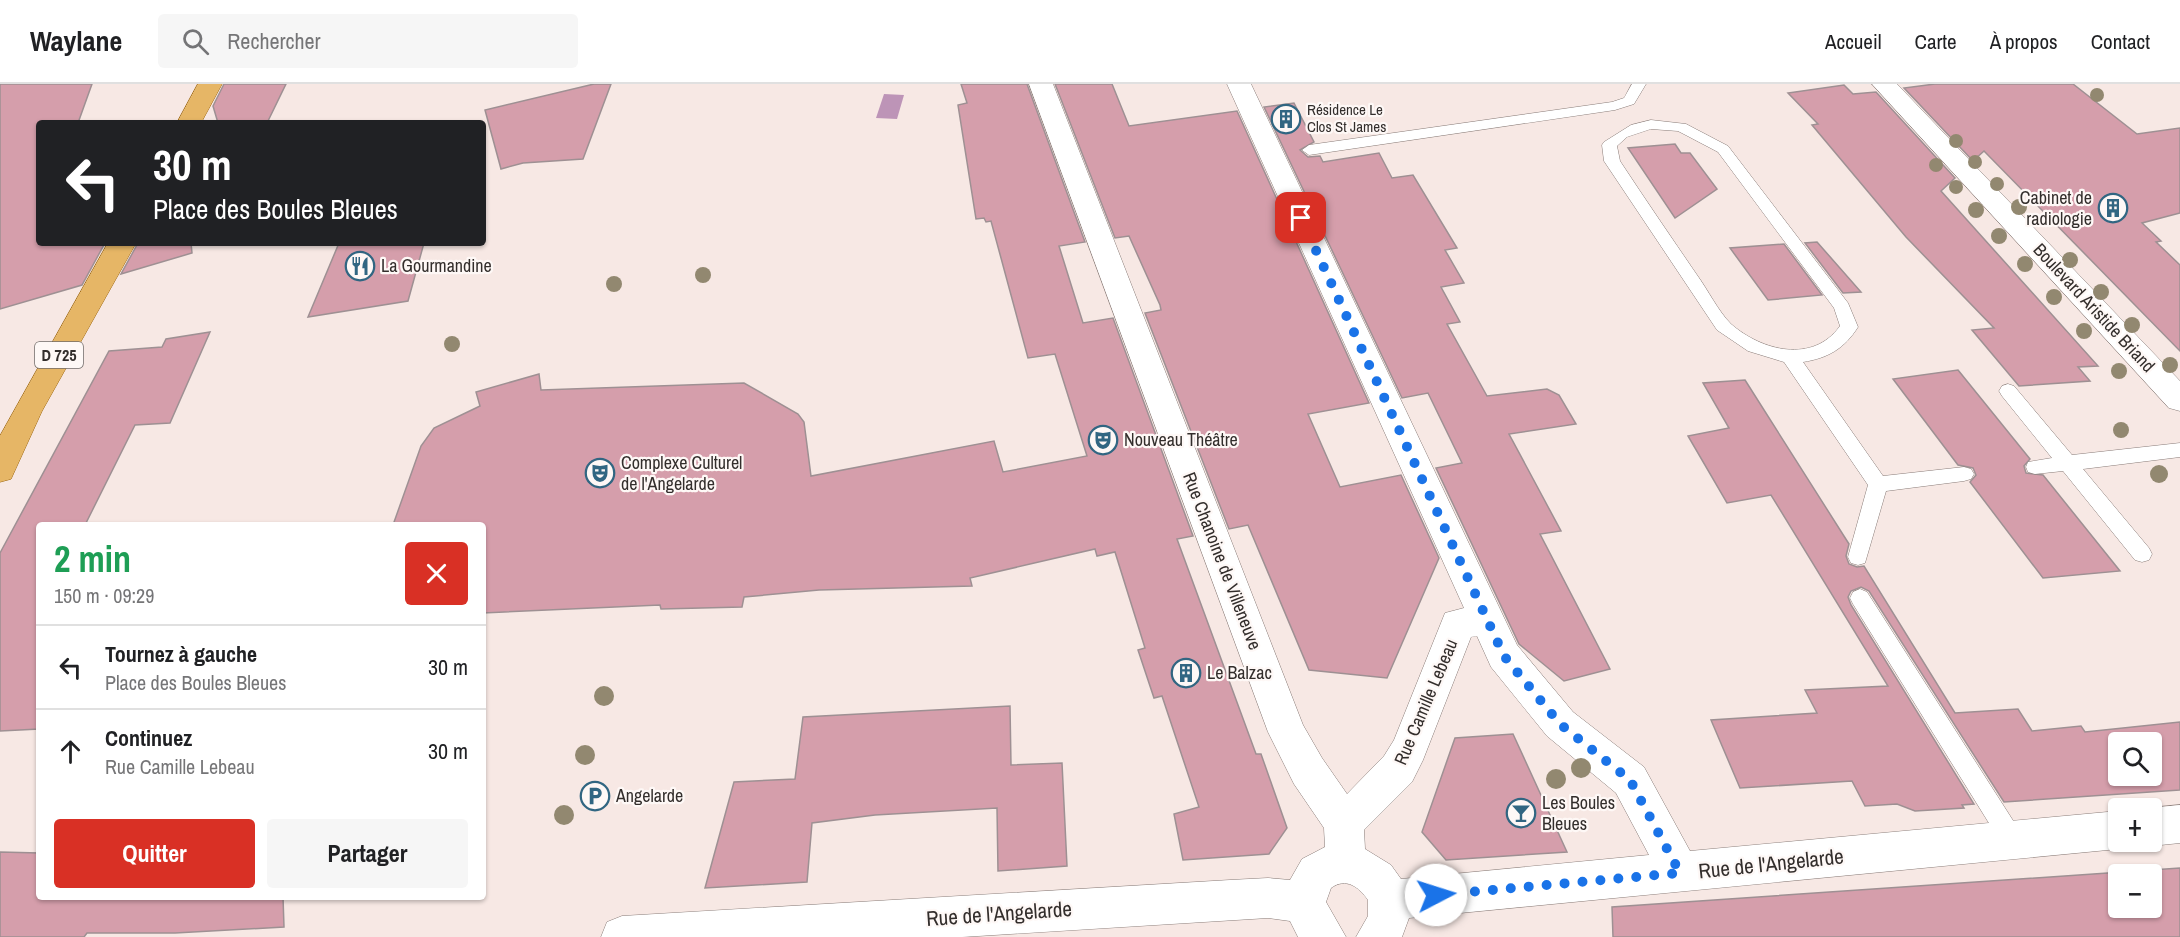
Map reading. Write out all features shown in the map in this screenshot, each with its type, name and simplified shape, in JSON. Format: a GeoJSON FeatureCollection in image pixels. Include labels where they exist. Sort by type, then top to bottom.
{"type":"FeatureCollection","features":[{"type":"Feature","properties":{"kind":"main road"},"geometry":{"type":"LineString","coordinates":[[191,120],[210,84]]}},
{"type":"Feature","properties":{"kind":"main road","name":"D 725"},"geometry":{"type":"LineString","coordinates":[[0,470],[27,411],[120,246]]}},
{"type":"Feature","properties":{"kind":"street","name":"Rue Chanoine de Villeneuve"},"geometry":{"type":"LineString","coordinates":[[1041,84],[1287,732],[1308,771],[1344,823]]}},
{"type":"Feature","properties":{"kind":"street"},"geometry":{"type":"LineString","coordinates":[[1239,84],[1279,154],[1504,656],[1560,724],[1630,780],[1680,873]]}},
{"type":"Feature","properties":{"kind":"street","name":"Boulevard Aristide Briand"},"geometry":{"type":"LineString","coordinates":[[1884,84],[2180,400]]}},
{"type":"Feature","properties":{"kind":"street","name":"Rue Camille Lebeau"},"geometry":{"type":"LineString","coordinates":[[1344,823],[1398,769],[1410,748],[1458,624],[1487,620]]}},
{"type":"Feature","properties":{"kind":"street"},"geometry":{"type":"LineString","coordinates":[[1344,823],[1346,863]]}},
{"type":"Feature","properties":{"kind":"street"},"geometry":{"type":"LineString","coordinates":[[2162,826],[2180,824]]}},
{"type":"Feature","properties":{"kind":"street","name":"Rue de l'Angelarde"},"geometry":{"type":"LineString","coordinates":[[1383,919],[1680,873],[2108,831]]}},
{"type":"Feature","properties":{"kind":"street"},"geometry":{"type":"LineString","coordinates":[[1325,937],[1307,916],[1304,902],[1311,877],[1332,863],[1346,863],[1360,867],[1373,875],[1383,886],[1383,919]]}},
{"type":"Feature","properties":{"kind":"street","name":"Rue de l'Angelarde"},"geometry":{"type":"LineString","coordinates":[[621,937],[1268,898],[1304,902]]}},
{"type":"Feature","properties":{"kind":"lane"},"geometry":{"type":"LineString","coordinates":[[1309,150],[1616,106],[1629,101],[1639,84]]}},
{"type":"Feature","properties":{"kind":"lane"},"geometry":{"type":"LineString","coordinates":[[1790,357],[1817,353],[1836,345],[1849,327],[1842,307],[1724,149],[1702,133],[1677,125],[1647,125],[1622,131],[1609,145],[1612,161],[1723,326],[1743,342],[1759,350],[1790,357],[1878,484]]}},
{"type":"Feature","properties":{"kind":"lane"},"geometry":{"type":"LineString","coordinates":[[2008,392],[2142,554]]}},
{"type":"Feature","properties":{"kind":"lane"},"geometry":{"type":"LineString","coordinates":[[2035,466],[2180,450]]}},
{"type":"Feature","properties":{"kind":"lane"},"geometry":{"type":"LineString","coordinates":[[1878,484],[1964,474]]}},
{"type":"Feature","properties":{"kind":"lane"},"geometry":{"type":"LineString","coordinates":[[1858,557],[1878,484]]}},
{"type":"Feature","properties":{"kind":"lane"},"geometry":{"type":"LineString","coordinates":[[1860,598],[2013,841]]}},
{"type":"Feature","properties":{"kind":"shaded area"},"geometry":{"type":"Polygon","coordinates":[[[884,94],[904,95],[897,119],[876,118],[884,94]]]}},
{"type":"Feature","properties":{"kind":"building"},"geometry":{"type":"Polygon","coordinates":[[[0,84],[92,84],[79,120],[36,120],[36,246],[103,246],[82,285],[0,309],[0,84]]]}},
{"type":"Feature","properties":{"kind":"building"},"geometry":{"type":"Polygon","coordinates":[[[224,84],[286,84],[268,120],[217,120],[213,106],[224,84]]]}},
{"type":"Feature","properties":{"kind":"building"},"geometry":{"type":"Polygon","coordinates":[[[594,84],[611,84],[583,159],[523,163],[501,169],[485,110],[594,84]]]}},
{"type":"Feature","properties":{"kind":"building"},"geometry":{"type":"Polygon","coordinates":[[[961,84],[1027,84],[1085,242],[1059,246],[1083,323],[1113,318],[1193,536],[1177,539],[1256,754],[1261,754],[1287,828],[1269,854],[1183,860],[1174,814],[1199,807],[1162,696],[1154,698],[1138,650],[1145,648],[1115,552],[1097,556],[1095,549],[970,578],[972,586],[819,590],[744,597],[742,607],[661,609],[660,605],[486,613],[486,522],[394,522],[421,446],[434,428],[480,406],[476,392],[539,374],[541,390],[744,383],[798,414],[804,422],[811,476],[994,441],[1003,472],[1087,456],[1055,354],[1028,358],[991,221],[986,222],[984,218],[976,219],[958,105],[967,103],[961,84]]]}},
{"type":"Feature","properties":{"kind":"building"},"geometry":{"type":"Polygon","coordinates":[[[1055,84],[1112,84],[1129,126],[1237,111],[1369,403],[1308,414],[1340,487],[1401,475],[1439,558],[1387,678],[1309,670],[1248,525],[1229,529],[1145,313],[1161,310],[1160,305],[1129,236],[1115,238],[1055,84]]]}},
{"type":"Feature","properties":{"kind":"building"},"geometry":{"type":"Polygon","coordinates":[[[1935,84],[2073,84],[2137,134],[2180,128],[2180,213],[2142,223],[2161,241],[2156,242],[2180,265],[2180,351],[1984,151],[1973,161],[1904,88],[1935,84]]]}},
{"type":"Feature","properties":{"kind":"building"},"geometry":{"type":"Polygon","coordinates":[[[1844,85],[1853,94],[1876,92],[1955,178],[1941,191],[2098,366],[2078,367],[2090,381],[2019,386],[1972,330],[1994,328],[1906,237],[1812,125],[1818,124],[1788,93],[1844,85]]]}},
{"type":"Feature","properties":{"kind":"building"},"geometry":{"type":"Polygon","coordinates":[[[1294,103],[1314,142],[1300,150],[1308,157],[1320,156],[1323,162],[1379,153],[1392,178],[1413,175],[1457,248],[1445,250],[1464,283],[1441,287],[1460,322],[1447,324],[1487,396],[1547,389],[1559,395],[1576,424],[1509,434],[1561,531],[1540,534],[1610,669],[1564,681],[1519,644],[1436,468],[1462,463],[1428,393],[1402,398],[1264,107],[1294,103]]]}},
{"type":"Feature","properties":{"kind":"building"},"geometry":{"type":"Polygon","coordinates":[[[1675,144],[1681,153],[1690,153],[1717,189],[1675,218],[1628,148],[1675,144]]]}},
{"type":"Feature","properties":{"kind":"building"},"geometry":{"type":"Polygon","coordinates":[[[1817,242],[1861,292],[1843,293],[1805,243],[1817,242]]]}},
{"type":"Feature","properties":{"kind":"building"},"geometry":{"type":"Polygon","coordinates":[[[1784,244],[1822,295],[1768,300],[1730,248],[1784,244]]]}},
{"type":"Feature","properties":{"kind":"building"},"geometry":{"type":"Polygon","coordinates":[[[136,246],[191,246],[192,253],[121,274],[136,246]]]}},
{"type":"Feature","properties":{"kind":"building"},"geometry":{"type":"Polygon","coordinates":[[[338,246],[423,246],[408,301],[308,317],[338,246]]]}},
{"type":"Feature","properties":{"kind":"building"},"geometry":{"type":"Polygon","coordinates":[[[210,332],[170,423],[135,425],[86,522],[36,522],[36,729],[0,731],[0,553],[109,351],[162,347],[166,339],[210,332]]]}},
{"type":"Feature","properties":{"kind":"building"},"geometry":{"type":"Polygon","coordinates":[[[1958,370],[2030,459],[2024,466],[2026,473],[2043,475],[2120,571],[2043,578],[1970,482],[1976,475],[1973,468],[1958,465],[1893,379],[1958,370]]]}},
{"type":"Feature","properties":{"kind":"building"},"geometry":{"type":"Polygon","coordinates":[[[1745,380],[1849,544],[1846,556],[1849,564],[1857,567],[1864,566],[1955,713],[2018,709],[2032,731],[2081,726],[2085,732],[2180,722],[2180,790],[2004,802],[1869,591],[1861,587],[1851,591],[1848,597],[1851,605],[1974,804],[1962,805],[1964,808],[1915,811],[1897,804],[1865,806],[1852,781],[1740,788],[1711,720],[1817,713],[1805,690],[1888,686],[1771,495],[1727,503],[1688,436],[1729,428],[1703,383],[1745,380]]]}},
{"type":"Feature","properties":{"kind":"building"},"geometry":{"type":"Polygon","coordinates":[[[1010,706],[1011,765],[1062,763],[1067,866],[998,871],[997,808],[875,815],[812,823],[807,882],[705,888],[734,782],[795,779],[803,717],[1010,706]]]}},
{"type":"Feature","properties":{"kind":"building"},"geometry":{"type":"Polygon","coordinates":[[[1513,734],[1567,852],[1446,860],[1422,832],[1455,738],[1513,734]]]}},
{"type":"Feature","properties":{"kind":"building"},"geometry":{"type":"Polygon","coordinates":[[[0,852],[36,853],[36,900],[283,900],[284,927],[175,933],[87,933],[84,937],[0,937],[0,852]]]}},
{"type":"Feature","properties":{"kind":"building"},"geometry":{"type":"Polygon","coordinates":[[[2180,868],[2180,937],[1613,937],[1612,907],[2108,873],[2108,918],[2162,918],[2162,869],[2180,868]]]}},
{"type":"Feature","properties":{"kind":"place","name":"Résidence Le Clos St James"},"geometry":{"type":"Point","coordinates":[1286,119]}},
{"type":"Feature","properties":{"kind":"place","name":"Cabinet de radiologie"},"geometry":{"type":"Point","coordinates":[2113,208]}},
{"type":"Feature","properties":{"kind":"place","name":"La Gourmandine"},"geometry":{"type":"Point","coordinates":[360,266]}},
{"type":"Feature","properties":{"kind":"place","name":"Nouveau Théâtre"},"geometry":{"type":"Point","coordinates":[1103,440]}},
{"type":"Feature","properties":{"kind":"place","name":"Complexe Culturel de l'Angelarde"},"geometry":{"type":"Point","coordinates":[600,473]}},
{"type":"Feature","properties":{"kind":"place","name":"Le Balzac"},"geometry":{"type":"Point","coordinates":[1186,673]}},
{"type":"Feature","properties":{"kind":"place","name":"Angelarde"},"geometry":{"type":"Point","coordinates":[595,796]}},
{"type":"Feature","properties":{"kind":"place","name":"Les Boules Bleues"},"geometry":{"type":"Point","coordinates":[1521,813]}},
{"type":"Feature","properties":{"kind":"route"},"geometry":{"type":"LineString","coordinates":[[1301,218],[1504,656],[1560,724],[1630,780],[1680,873],[1436,895]]}}]}
